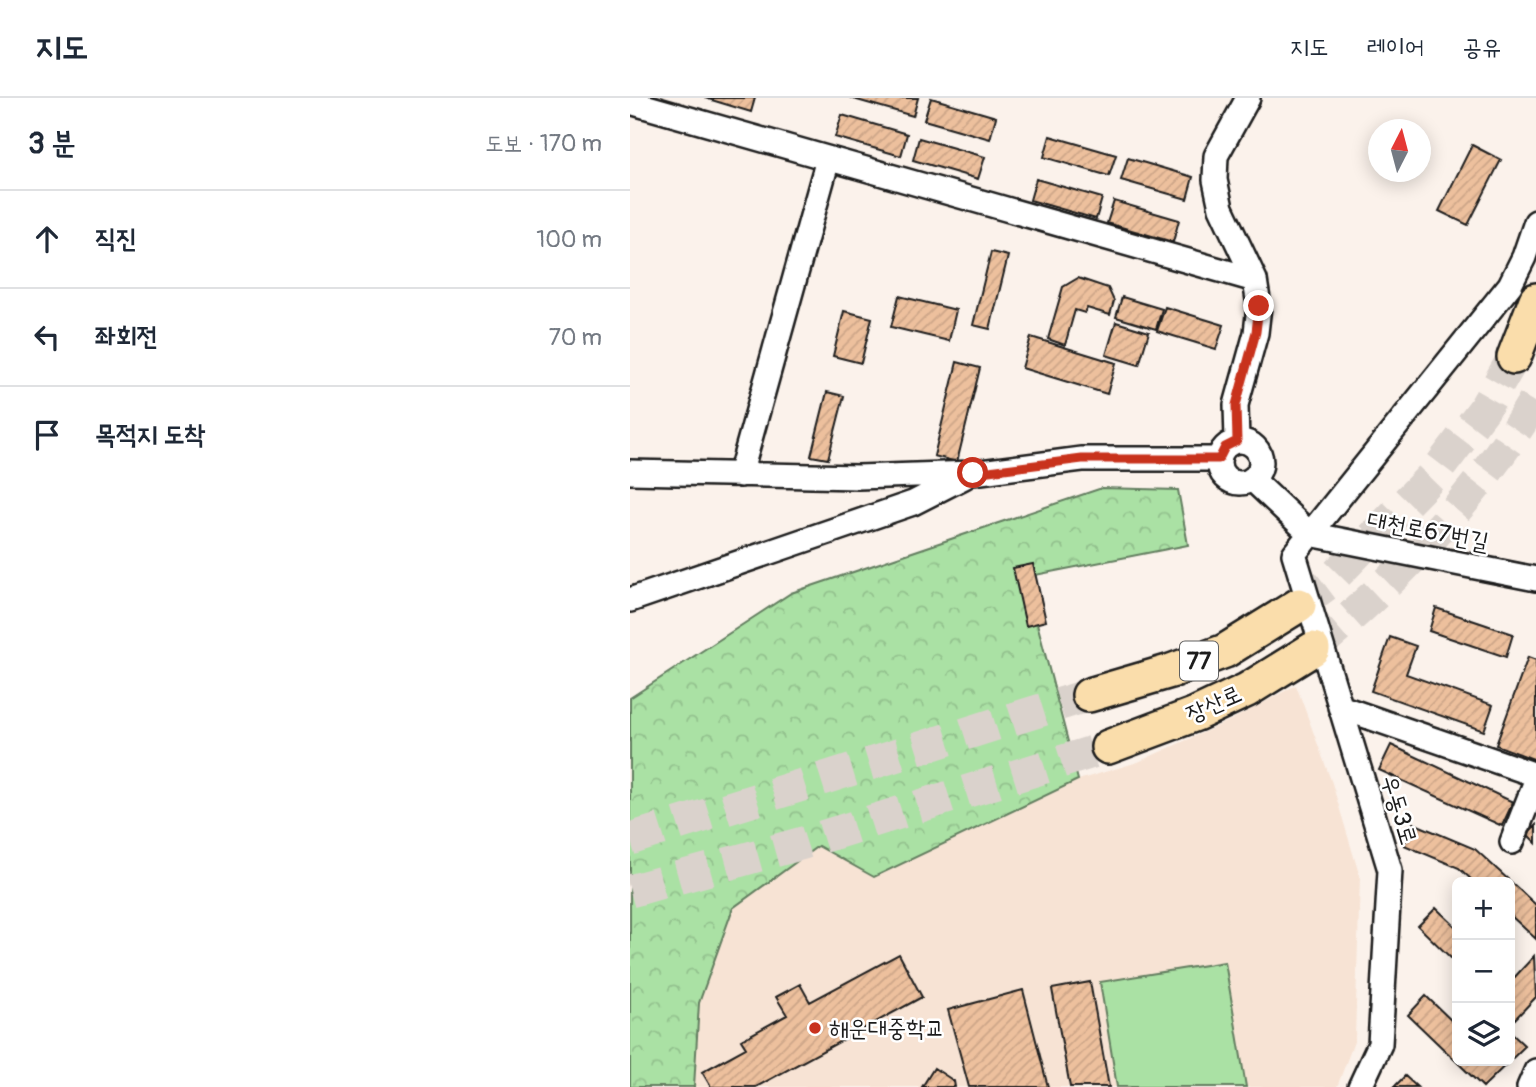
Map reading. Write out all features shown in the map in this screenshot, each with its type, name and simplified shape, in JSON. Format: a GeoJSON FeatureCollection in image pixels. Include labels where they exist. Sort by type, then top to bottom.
{"type":"FeatureCollection","features":[{"type":"Feature","properties":{"kind":"highway"},"geometry":{"type":"LineString","coordinates":[[1514,357],[1536,300]]}},
{"type":"Feature","properties":{"kind":"highway","name":"장산로"},"geometry":{"type":"LineString","coordinates":[[1089,695],[1171,671],[1225,651],[1299,605]]}},
{"type":"Feature","properties":{"kind":"highway","name":"장산로"},"geometry":{"type":"LineString","coordinates":[[1108,747],[1196,714],[1247,690],[1313,649]]}},
{"type":"Feature","properties":{"kind":"street"},"geometry":{"type":"LineString","coordinates":[[1237,441],[1236,405],[1256,332],[1259,306],[1255,280],[1221,208],[1215,180],[1216,156],[1248,98]]}},
{"type":"Feature","properties":{"kind":"street"},"geometry":{"type":"LineString","coordinates":[[630,102],[1255,280]]}},
{"type":"Feature","properties":{"kind":"street"},"geometry":{"type":"LineString","coordinates":[[740,475],[828,159]]}},
{"type":"Feature","properties":{"kind":"street"},"geometry":{"type":"LineString","coordinates":[[1252,479],[1310,534],[1510,285],[1524,257],[1536,222]]}},
{"type":"Feature","properties":{"kind":"street"},"geometry":{"type":"LineString","coordinates":[[1237,441],[1251,443],[1260,454],[1261,468],[1252,479],[1239,483],[1232,481],[1222,472],[1219,459],[1225,447],[1237,441]]}},
{"type":"Feature","properties":{"kind":"street"},"geometry":{"type":"LineString","coordinates":[[630,472],[858,477],[973,473],[1082,459],[1219,459]]}},
{"type":"Feature","properties":{"kind":"street"},"geometry":{"type":"LineString","coordinates":[[630,600],[913,503],[973,473]]}},
{"type":"Feature","properties":{"kind":"street","name":"우동3로"},"geometry":{"type":"LineString","coordinates":[[1310,534],[1294,554],[1390,870],[1380,1045],[1360,1087]]}},
{"type":"Feature","properties":{"kind":"street","name":"대천로67번길"},"geometry":{"type":"LineString","coordinates":[[1310,534],[1536,579]]}},
{"type":"Feature","properties":{"kind":"street"},"geometry":{"type":"LineString","coordinates":[[1340,707],[1469,741],[1536,775]]}},
{"type":"Feature","properties":{"kind":"street"},"geometry":{"type":"LineString","coordinates":[[1512,842],[1536,781]]}},
{"type":"Feature","properties":{"kind":"street"},"geometry":{"type":"LineString","coordinates":[[1529,1087],[1536,1071]]}},
{"type":"Feature","properties":{"kind":"shaded area"},"geometry":{"type":"Polygon","coordinates":[[[1296,685],[1332,783],[1360,877],[1355,1039],[1337,1087],[694,1087],[699,1003],[733,908],[818,845],[875,876],[1078,780],[1138,762],[1233,719],[1296,685]]]}},
{"type":"Feature","properties":{"kind":"green space"},"geometry":{"type":"Polygon","coordinates":[[[1102,488],[1178,490],[1188,545],[1025,577],[1078,780],[874,877],[818,846],[733,908],[699,1003],[694,1087],[630,1087],[630,698],[791,593],[1102,488]]]}},
{"type":"Feature","properties":{"kind":"green space"},"geometry":{"type":"Polygon","coordinates":[[[1225,962],[1246,1087],[1117,1087],[1100,982],[1225,962]]]}},
{"type":"Feature","properties":{"kind":"building"},"geometry":{"type":"Polygon","coordinates":[[[705,98],[755,98],[751,112],[705,98]]]}},
{"type":"Feature","properties":{"kind":"building"},"geometry":{"type":"Polygon","coordinates":[[[850,98],[918,98],[913,116],[850,98]]]}},
{"type":"Feature","properties":{"kind":"building"},"geometry":{"type":"Polygon","coordinates":[[[931,98],[996,117],[990,139],[924,120],[931,98]]]}},
{"type":"Feature","properties":{"kind":"building"},"geometry":{"type":"Polygon","coordinates":[[[842,115],[907,134],[901,156],[835,137],[842,115]]]}},
{"type":"Feature","properties":{"kind":"building"},"geometry":{"type":"Polygon","coordinates":[[[1050,136],[1116,155],[1109,176],[1044,157],[1050,136]]]}},
{"type":"Feature","properties":{"kind":"building"},"geometry":{"type":"Polygon","coordinates":[[[919,138],[985,157],[978,179],[913,160],[919,138]]]}},
{"type":"Feature","properties":{"kind":"building"},"geometry":{"type":"Polygon","coordinates":[[[1472,145],[1501,160],[1468,225],[1439,211],[1472,145]]]}},
{"type":"Feature","properties":{"kind":"building"},"geometry":{"type":"Polygon","coordinates":[[[1128,158],[1193,177],[1187,199],[1121,180],[1128,158]]]}},
{"type":"Feature","properties":{"kind":"building"},"geometry":{"type":"Polygon","coordinates":[[[1036,179],[1102,198],[1096,219],[1030,200],[1036,179]]]}},
{"type":"Feature","properties":{"kind":"building"},"geometry":{"type":"Polygon","coordinates":[[[1114,201],[1179,220],[1173,242],[1107,223],[1114,201]]]}},
{"type":"Feature","properties":{"kind":"building"},"geometry":{"type":"Polygon","coordinates":[[[991,252],[1008,256],[990,329],[973,325],[991,252]]]}},
{"type":"Feature","properties":{"kind":"building"},"geometry":{"type":"Polygon","coordinates":[[[1078,278],[1108,288],[1114,301],[1110,315],[1087,308],[1085,313],[1075,310],[1065,345],[1048,339],[1063,287],[1078,278]]]}},
{"type":"Feature","properties":{"kind":"building"},"geometry":{"type":"Polygon","coordinates":[[[899,296],[956,310],[949,341],[891,327],[899,296]]]}},
{"type":"Feature","properties":{"kind":"building"},"geometry":{"type":"Polygon","coordinates":[[[1122,297],[1162,309],[1156,329],[1116,317],[1122,297]]]}},
{"type":"Feature","properties":{"kind":"building"},"geometry":{"type":"Polygon","coordinates":[[[1165,307],[1224,325],[1216,349],[1157,331],[1165,307]]]}},
{"type":"Feature","properties":{"kind":"building"},"geometry":{"type":"Polygon","coordinates":[[[844,311],[872,318],[861,363],[833,356],[844,311]]]}},
{"type":"Feature","properties":{"kind":"building"},"geometry":{"type":"Polygon","coordinates":[[[1116,322],[1149,332],[1139,365],[1106,355],[1116,322]]]}},
{"type":"Feature","properties":{"kind":"building"},"geometry":{"type":"Polygon","coordinates":[[[1031,337],[1116,363],[1107,394],[1022,368],[1031,337]]]}},
{"type":"Feature","properties":{"kind":"building"},"geometry":{"type":"Polygon","coordinates":[[[957,362],[980,368],[957,462],[934,456],[957,362]]]}},
{"type":"Feature","properties":{"kind":"building"},"geometry":{"type":"Polygon","coordinates":[[[827,392],[844,396],[828,459],[811,456],[827,392]]]}},
{"type":"Feature","properties":{"kind":"building"},"geometry":{"type":"Polygon","coordinates":[[[1033,564],[1046,621],[1026,626],[1013,568],[1033,564]]]}},
{"type":"Feature","properties":{"kind":"building"},"geometry":{"type":"Polygon","coordinates":[[[1436,608],[1513,634],[1506,657],[1429,631],[1436,608]]]}},
{"type":"Feature","properties":{"kind":"building"},"geometry":{"type":"Polygon","coordinates":[[[1390,637],[1416,646],[1406,674],[1493,705],[1484,731],[1371,691],[1390,637]]]}},
{"type":"Feature","properties":{"kind":"building"},"geometry":{"type":"Polygon","coordinates":[[[1528,657],[1536,660],[1536,760],[1496,745],[1528,657]]]}},
{"type":"Feature","properties":{"kind":"building"},"geometry":{"type":"Polygon","coordinates":[[[1391,745],[1513,802],[1502,826],[1379,770],[1391,745]]]}},
{"type":"Feature","properties":{"kind":"building"},"geometry":{"type":"Polygon","coordinates":[[[1413,823],[1475,849],[1506,877],[1469,877],[1459,868],[1404,845],[1413,823]]]}},
{"type":"Feature","properties":{"kind":"building"},"geometry":{"type":"Polygon","coordinates":[[[1536,825],[1536,843],[1527,834],[1536,825]]]}},
{"type":"Feature","properties":{"kind":"building"},"geometry":{"type":"Polygon","coordinates":[[[1515,886],[1536,905],[1536,939],[1515,920],[1515,886]]]}},
{"type":"Feature","properties":{"kind":"building"},"geometry":{"type":"Polygon","coordinates":[[[1436,908],[1452,923],[1452,959],[1418,926],[1436,908]]]}},
{"type":"Feature","properties":{"kind":"building","name":"해운대중학교"},"geometry":{"type":"Polygon","coordinates":[[[899,954],[922,997],[756,1087],[711,1087],[702,1072],[746,1048],[741,1040],[787,1015],[776,997],[800,984],[810,1002],[899,954]]]}},
{"type":"Feature","properties":{"kind":"building"},"geometry":{"type":"Polygon","coordinates":[[[1534,956],[1536,997],[1515,1019],[1515,1003],[1515,977],[1534,956]]]}},
{"type":"Feature","properties":{"kind":"building"},"geometry":{"type":"Polygon","coordinates":[[[1090,982],[1109,1087],[1070,1087],[1052,989],[1090,982]]]}},
{"type":"Feature","properties":{"kind":"building"},"geometry":{"type":"Polygon","coordinates":[[[1023,990],[1048,1087],[969,1087],[948,1010],[1023,990]]]}},
{"type":"Feature","properties":{"kind":"building"},"geometry":{"type":"Polygon","coordinates":[[[1426,996],[1452,1021],[1452,1057],[1408,1015],[1426,996]]]}},
{"type":"Feature","properties":{"kind":"building"},"geometry":{"type":"Polygon","coordinates":[[[1515,1037],[1525,1046],[1515,1056],[1515,1037]]]}},
{"type":"Feature","properties":{"kind":"building"},"geometry":{"type":"Polygon","coordinates":[[[1461,1066],[1505,1066],[1483,1087],[1461,1066]]]}},
{"type":"Feature","properties":{"kind":"building"},"geometry":{"type":"Polygon","coordinates":[[[934,1068],[954,1081],[955,1087],[922,1087],[934,1068]]]}},
{"type":"Feature","properties":{"kind":"building"},"geometry":{"type":"Polygon","coordinates":[[[1405,1076],[1417,1087],[1394,1087],[1405,1076]]]}},
{"type":"Feature","properties":{"kind":"tunnel"},"geometry":{"type":"LineString","coordinates":[[1299,605],[1327,584],[1436,472],[1484,409],[1514,357]]}},
{"type":"Feature","properties":{"kind":"tunnel"},"geometry":{"type":"LineString","coordinates":[[1313,649],[1376,593],[1435,533],[1489,468],[1536,398]]}},
{"type":"Feature","properties":{"kind":"tunnel"},"geometry":{"type":"LineString","coordinates":[[630,839],[1089,695]]}},
{"type":"Feature","properties":{"kind":"tunnel"},"geometry":{"type":"LineString","coordinates":[[630,891],[803,843],[1108,747]]}},
{"type":"Feature","properties":{"kind":"place","name":"해운대중학교"},"geometry":{"type":"Point","coordinates":[815,1028]}},
{"type":"Feature","properties":{"kind":"route"},"geometry":{"type":"LineString","coordinates":[[973,473],[1082,459],[1219,459],[1225,447],[1237,441],[1236,405],[1256,332],[1259,306]]}}]}
